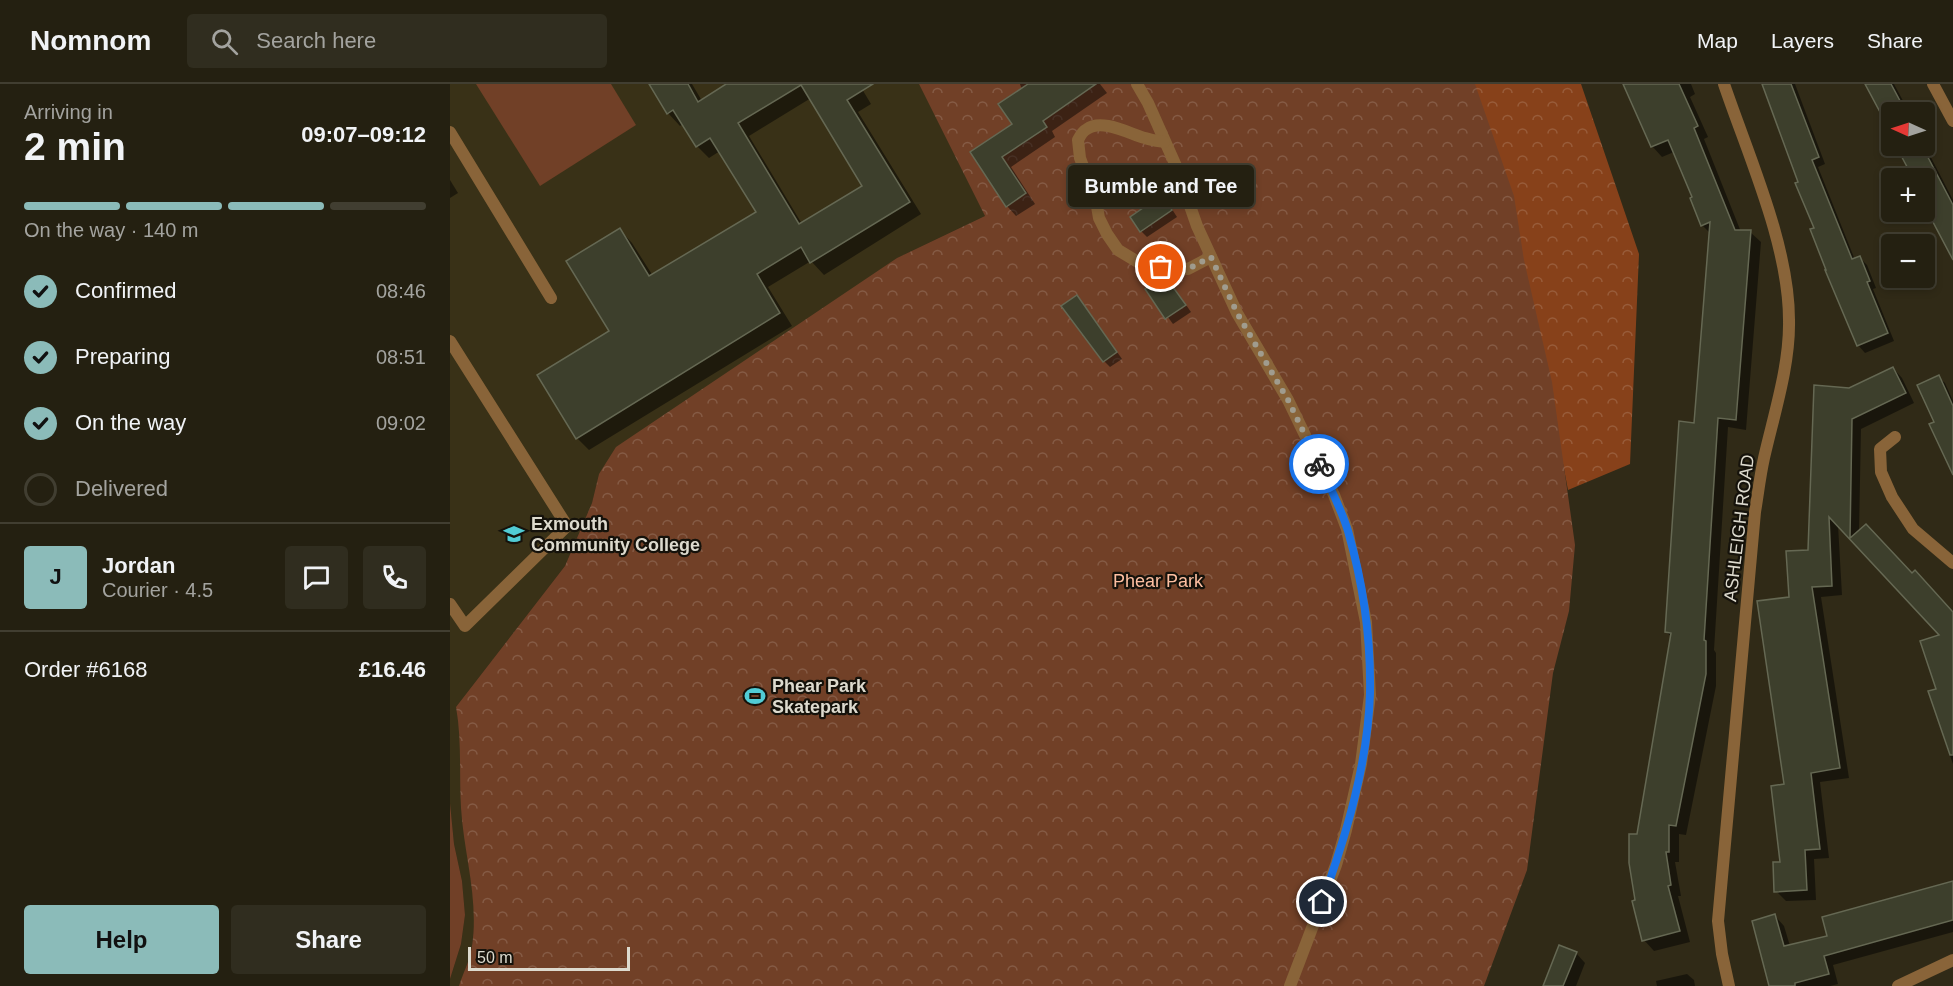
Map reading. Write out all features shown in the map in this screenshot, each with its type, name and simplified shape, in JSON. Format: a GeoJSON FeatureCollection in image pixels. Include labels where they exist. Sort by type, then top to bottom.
{"type":"FeatureCollection","features":[{"type":"Feature","properties":{"kind":"street"},"geometry":{"type":"LineString","coordinates":[[1137,84],[1176,166],[1197,226],[1237,313],[1288,400],[1334,495],[1347,529],[1366,622],[1370,657],[1370,695],[1361,764],[1336,865],[1290,986]]}},
{"type":"Feature","properties":{"kind":"street","name":"ASHLEIGH ROAD"},"geometry":{"type":"LineString","coordinates":[[1724,84],[1765,201],[1784,266],[1790,321],[1782,380],[1763,461],[1755,512],[1718,921],[1729,986]]}},
{"type":"Feature","properties":{"kind":"street"},"geometry":{"type":"LineString","coordinates":[[1934,84],[1953,121]]}},
{"type":"Feature","properties":{"kind":"street"},"geometry":{"type":"LineString","coordinates":[[1164,142],[1145,138],[1131,131],[1105,126],[1092,126],[1085,130],[1078,140],[1080,158],[1096,201],[1099,218],[1118,250],[1143,265],[1188,269],[1211,257]]}},
{"type":"Feature","properties":{"kind":"street"},"geometry":{"type":"LineString","coordinates":[[450,132],[551,298]]}},
{"type":"Feature","properties":{"kind":"street"},"geometry":{"type":"LineString","coordinates":[[450,341],[567,526],[465,626],[450,604]]}},
{"type":"Feature","properties":{"kind":"street"},"geometry":{"type":"LineString","coordinates":[[1895,437],[1880,449],[1881,472],[1892,497],[1913,529],[1953,563]]}},
{"type":"Feature","properties":{"kind":"street"},"geometry":{"type":"LineString","coordinates":[[1898,986],[1953,960]]}},
{"type":"Feature","properties":{"kind":"shaded area","name":"Exmouth Community College"},"geometry":{"type":"Polygon","coordinates":[[[450,84],[919,84],[985,216],[897,258],[599,474],[592,503],[565,566],[456,707],[460,729],[461,807],[475,911],[472,948],[460,986],[450,986],[461,944],[465,915],[450,803],[450,84]]]}},
{"type":"Feature","properties":{"kind":"green space"},"geometry":{"type":"Polygon","coordinates":[[[476,84],[611,84],[636,125],[540,186],[476,84]]]}},
{"type":"Feature","properties":{"kind":"green space","name":"Phear Park"},"geometry":{"type":"Polygon","coordinates":[[[919,84],[1475,84],[1514,196],[1524,260],[1552,382],[1575,545],[1569,611],[1553,673],[1527,870],[1484,986],[459,986],[471,951],[474,911],[461,808],[460,744],[456,707],[565,566],[592,503],[599,474],[616,447],[897,258],[985,216],[919,84]]]}},
{"type":"Feature","properties":{"kind":"green space"},"geometry":{"type":"Polygon","coordinates":[[[1460,84],[1581,84],[1639,254],[1630,464],[1568,490],[1542,353],[1460,84]]]}},
{"type":"Feature","properties":{"kind":"green space"},"geometry":{"type":"Polygon","coordinates":[[[450,803],[465,915],[461,944],[450,979],[450,803]]]}},
{"type":"Feature","properties":{"kind":"building"},"geometry":{"type":"Polygon","coordinates":[[[649,84],[688,84],[698,102],[726,84],[873,84],[847,100],[910,202],[810,263],[801,247],[757,274],[780,313],[576,439],[537,375],[609,331],[566,261],[620,228],[649,276],[756,212],[710,138],[696,147],[673,110],[667,114],[649,84]],[[801,85],[738,123],[799,224],[862,186],[801,85]]]}},
{"type":"Feature","properties":{"kind":"building"},"geometry":{"type":"Polygon","coordinates":[[[1028,84],[1096,84],[1043,121],[1047,127],[1002,157],[1026,193],[1006,207],[970,152],[1012,124],[998,104],[1028,84]]]}},
{"type":"Feature","properties":{"kind":"building"},"geometry":{"type":"Polygon","coordinates":[[[1623,84],[1679,84],[1698,126],[1694,128],[1735,230],[1751,230],[1736,420],[1718,418],[1704,640],[1706,641],[1706,674],[1676,826],[1669,825],[1669,852],[1666,852],[1671,885],[1668,886],[1680,931],[1642,941],[1632,901],[1635,900],[1629,863],[1629,834],[1637,834],[1671,633],[1665,632],[1679,421],[1694,423],[1710,222],[1701,226],[1690,198],[1692,197],[1668,140],[1651,147],[1623,84]]]}},
{"type":"Feature","properties":{"kind":"building"},"geometry":{"type":"Polygon","coordinates":[[[1762,84],[1791,84],[1819,157],[1812,160],[1852,259],[1860,256],[1870,281],[1867,282],[1888,333],[1857,346],[1810,229],[1814,228],[1795,183],[1798,182],[1762,84]]]}},
{"type":"Feature","properties":{"kind":"building"},"geometry":{"type":"Polygon","coordinates":[[[1865,84],[1891,84],[1901,102],[1881,102],[1880,112],[1865,84]]]}},
{"type":"Feature","properties":{"kind":"building"},"geometry":{"type":"Polygon","coordinates":[[[1901,156],[1927,156],[1934,168],[1908,168],[1901,156]]]}},
{"type":"Feature","properties":{"kind":"building"},"geometry":{"type":"Polygon","coordinates":[[[1935,171],[1953,205],[1953,260],[1933,222],[1935,222],[1935,171]]]}},
{"type":"Feature","properties":{"kind":"building"},"geometry":{"type":"Polygon","coordinates":[[[1162,195],[1172,210],[1140,232],[1130,217],[1162,195]]]}},
{"type":"Feature","properties":{"kind":"building"},"geometry":{"type":"Polygon","coordinates":[[[1165,276],[1186,305],[1165,319],[1145,289],[1165,276]]]}},
{"type":"Feature","properties":{"kind":"building"},"geometry":{"type":"Polygon","coordinates":[[[1077,295],[1117,352],[1103,362],[1061,306],[1077,295]]]}},
{"type":"Feature","properties":{"kind":"building"},"geometry":{"type":"Polygon","coordinates":[[[1893,367],[1906,393],[1852,419],[1850,538],[1866,524],[1912,573],[1915,570],[1953,612],[1953,755],[1950,755],[1928,691],[1936,689],[1920,641],[1939,635],[1829,517],[1832,586],[1812,587],[1840,768],[1811,773],[1820,849],[1805,850],[1807,890],[1774,892],[1773,862],[1780,862],[1771,786],[1784,784],[1757,601],[1789,597],[1786,551],[1808,550],[1814,385],[1849,388],[1893,367]]]}},
{"type":"Feature","properties":{"kind":"building"},"geometry":{"type":"Polygon","coordinates":[[[1939,375],[1953,406],[1953,475],[1929,424],[1934,422],[1917,385],[1939,375]]]}},
{"type":"Feature","properties":{"kind":"building"},"geometry":{"type":"Polygon","coordinates":[[[1953,881],[1953,920],[1824,956],[1829,974],[1795,983],[1795,986],[1769,986],[1752,921],[1775,914],[1784,946],[1827,936],[1822,917],[1953,881]]]}},
{"type":"Feature","properties":{"kind":"building"},"geometry":{"type":"Polygon","coordinates":[[[1559,945],[1577,952],[1563,986],[1543,986],[1559,945]]]}},
{"type":"Feature","properties":{"kind":"way so far"},"geometry":{"type":"LineString","coordinates":[[1161,267],[1188,269],[1211,257],[1237,313],[1288,400],[1319,464]]}},
{"type":"Feature","properties":{"kind":"place","name":"Bumble and Tee"},"geometry":{"type":"Point","coordinates":[1161,267]}},
{"type":"Feature","properties":{"kind":"place","name":"Exmouth Community College"},"geometry":{"type":"Point","coordinates":[514,534]}},
{"type":"Feature","properties":{"kind":"place","name":"Phear Park Skatepark"},"geometry":{"type":"Point","coordinates":[755,696]}},
{"type":"Feature","properties":{"kind":"route"},"geometry":{"type":"LineString","coordinates":[[1319,464],[1347,529],[1357,568],[1370,657],[1370,695],[1366,740],[1346,830],[1322,902]]}}]}
